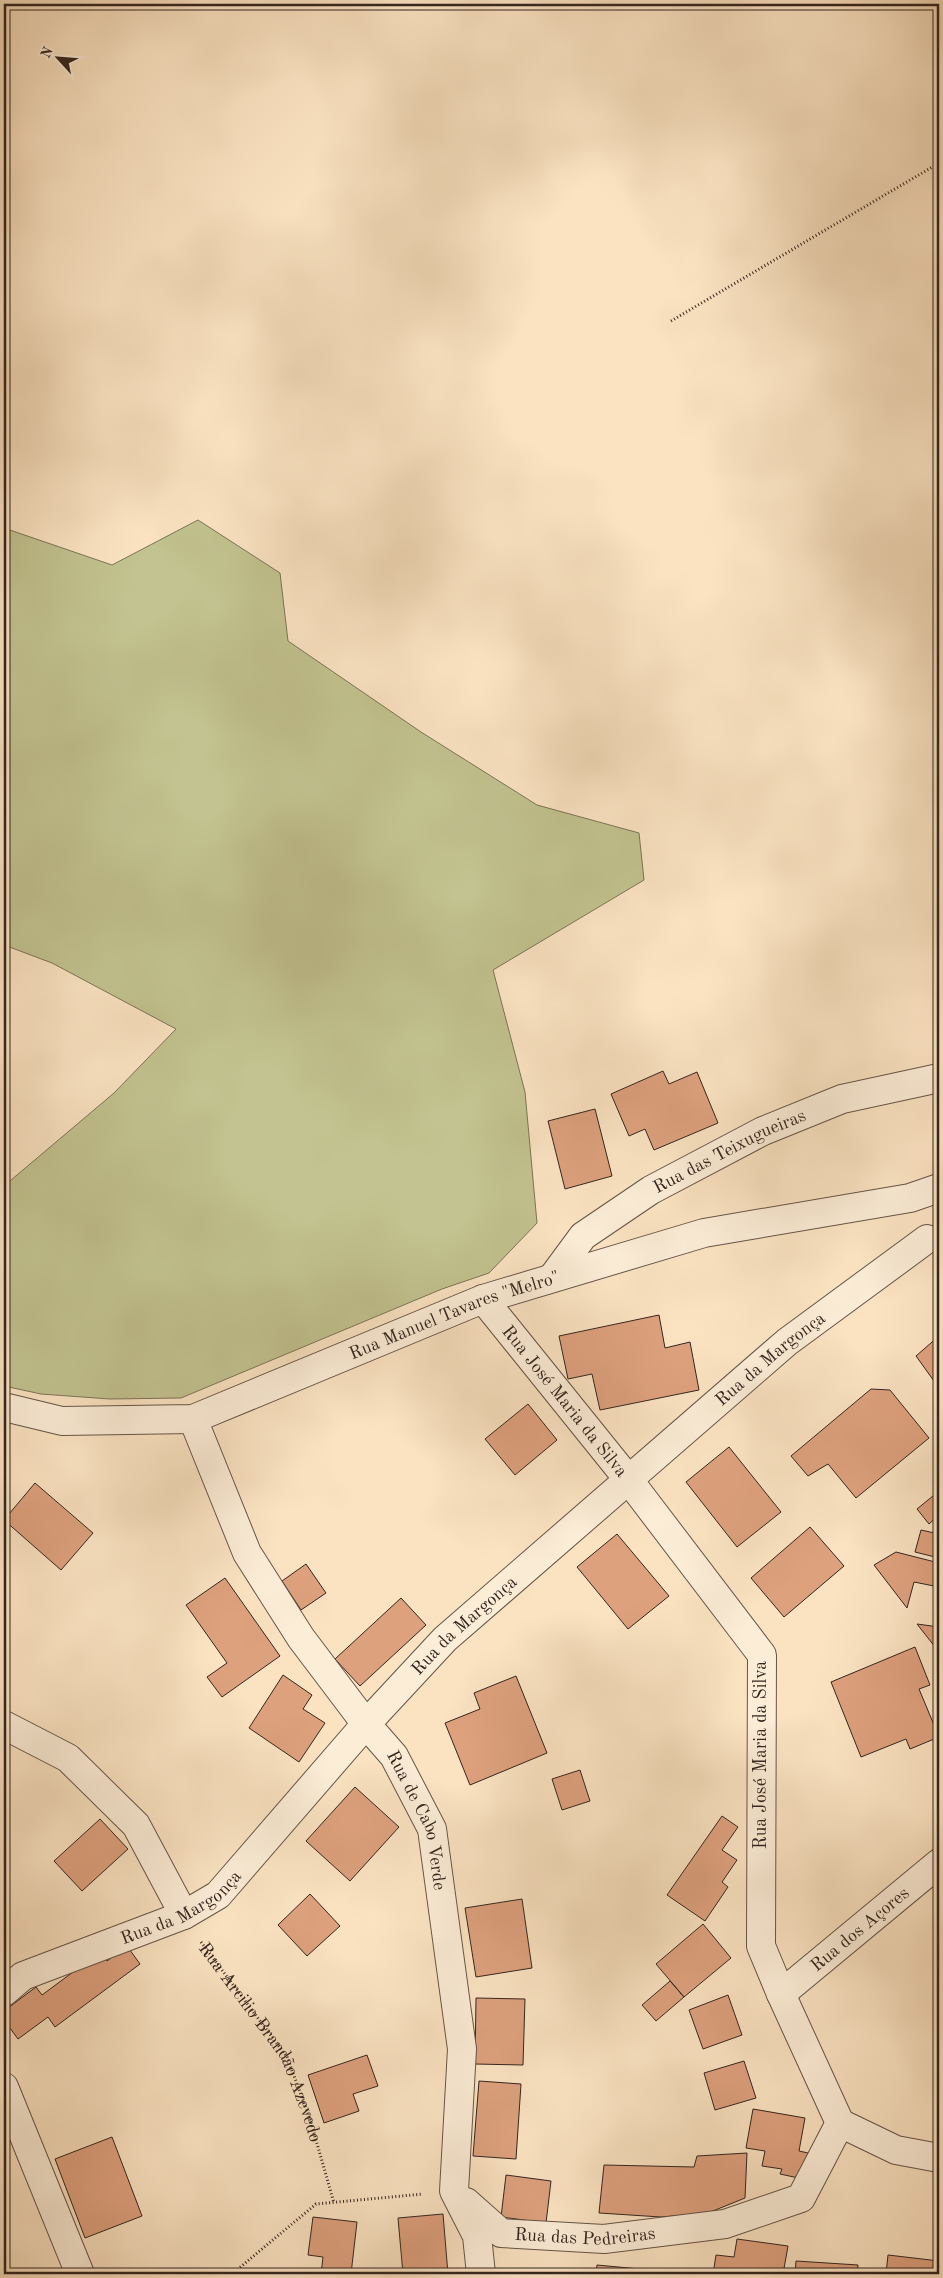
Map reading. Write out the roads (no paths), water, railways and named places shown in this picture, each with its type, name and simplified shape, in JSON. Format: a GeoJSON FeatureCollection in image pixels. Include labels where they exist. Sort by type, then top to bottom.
{"type":"FeatureCollection","features":[{"type":"Feature","properties":{"kind":"street","name":"Rua das Teixugueiras"},"geometry":{"type":"LineString","coordinates":[[552,1278],[584,1236],[651,1190],[763,1131],[842,1099],[939,1078]]}},
{"type":"Feature","properties":{"kind":"street","name":"Rua Manuel Tavares \"Melro\""},"geometry":{"type":"LineString","coordinates":[[4,1406],[62,1421],[193,1419],[483,1299],[704,1233],[910,1198],[939,1188]]}},
{"type":"Feature","properties":{"kind":"street"},"geometry":{"type":"LineString","coordinates":[[910,1198],[933,1240]]}},
{"type":"Feature","properties":{"kind":"street","name":"Rua da Margonça"},"geometry":{"type":"LineString","coordinates":[[4,1992],[22,1976],[184,1914],[218,1895],[366,1724],[445,1639],[787,1342],[933,1240]]}},
{"type":"Feature","properties":{"kind":"street","name":"Rua José Maria da Silva"},"geometry":{"type":"LineString","coordinates":[[483,1299],[628,1479],[762,1655],[761,1946],[840,2123]]}},
{"type":"Feature","properties":{"kind":"street","name":"Rua de Cabo Verde"},"geometry":{"type":"LineString","coordinates":[[193,1419],[247,1553],[301,1638],[366,1724],[394,1756],[432,1829],[462,2049],[454,2191]]}},
{"type":"Feature","properties":{"kind":"street"},"geometry":{"type":"LineString","coordinates":[[4,1725],[68,1758],[136,1825],[184,1914]]}},
{"type":"Feature","properties":{"kind":"street","name":"Rua dos Açores"},"geometry":{"type":"LineString","coordinates":[[781,1994],[939,1864]]}},
{"type":"Feature","properties":{"kind":"street"},"geometry":{"type":"LineString","coordinates":[[4,2087],[80,2274]]}},
{"type":"Feature","properties":{"kind":"street"},"geometry":{"type":"LineString","coordinates":[[840,2123],[896,2150],[939,2158]]}},
{"type":"Feature","properties":{"kind":"street","name":"Rua das Pedreiras"},"geometry":{"type":"LineString","coordinates":[[454,2191],[500,2233],[604,2239],[725,2224],[801,2198],[840,2123]]}},
{"type":"Feature","properties":{"kind":"street"},"geometry":{"type":"LineString","coordinates":[[454,2191],[477,2236],[481,2274]]}}]}
